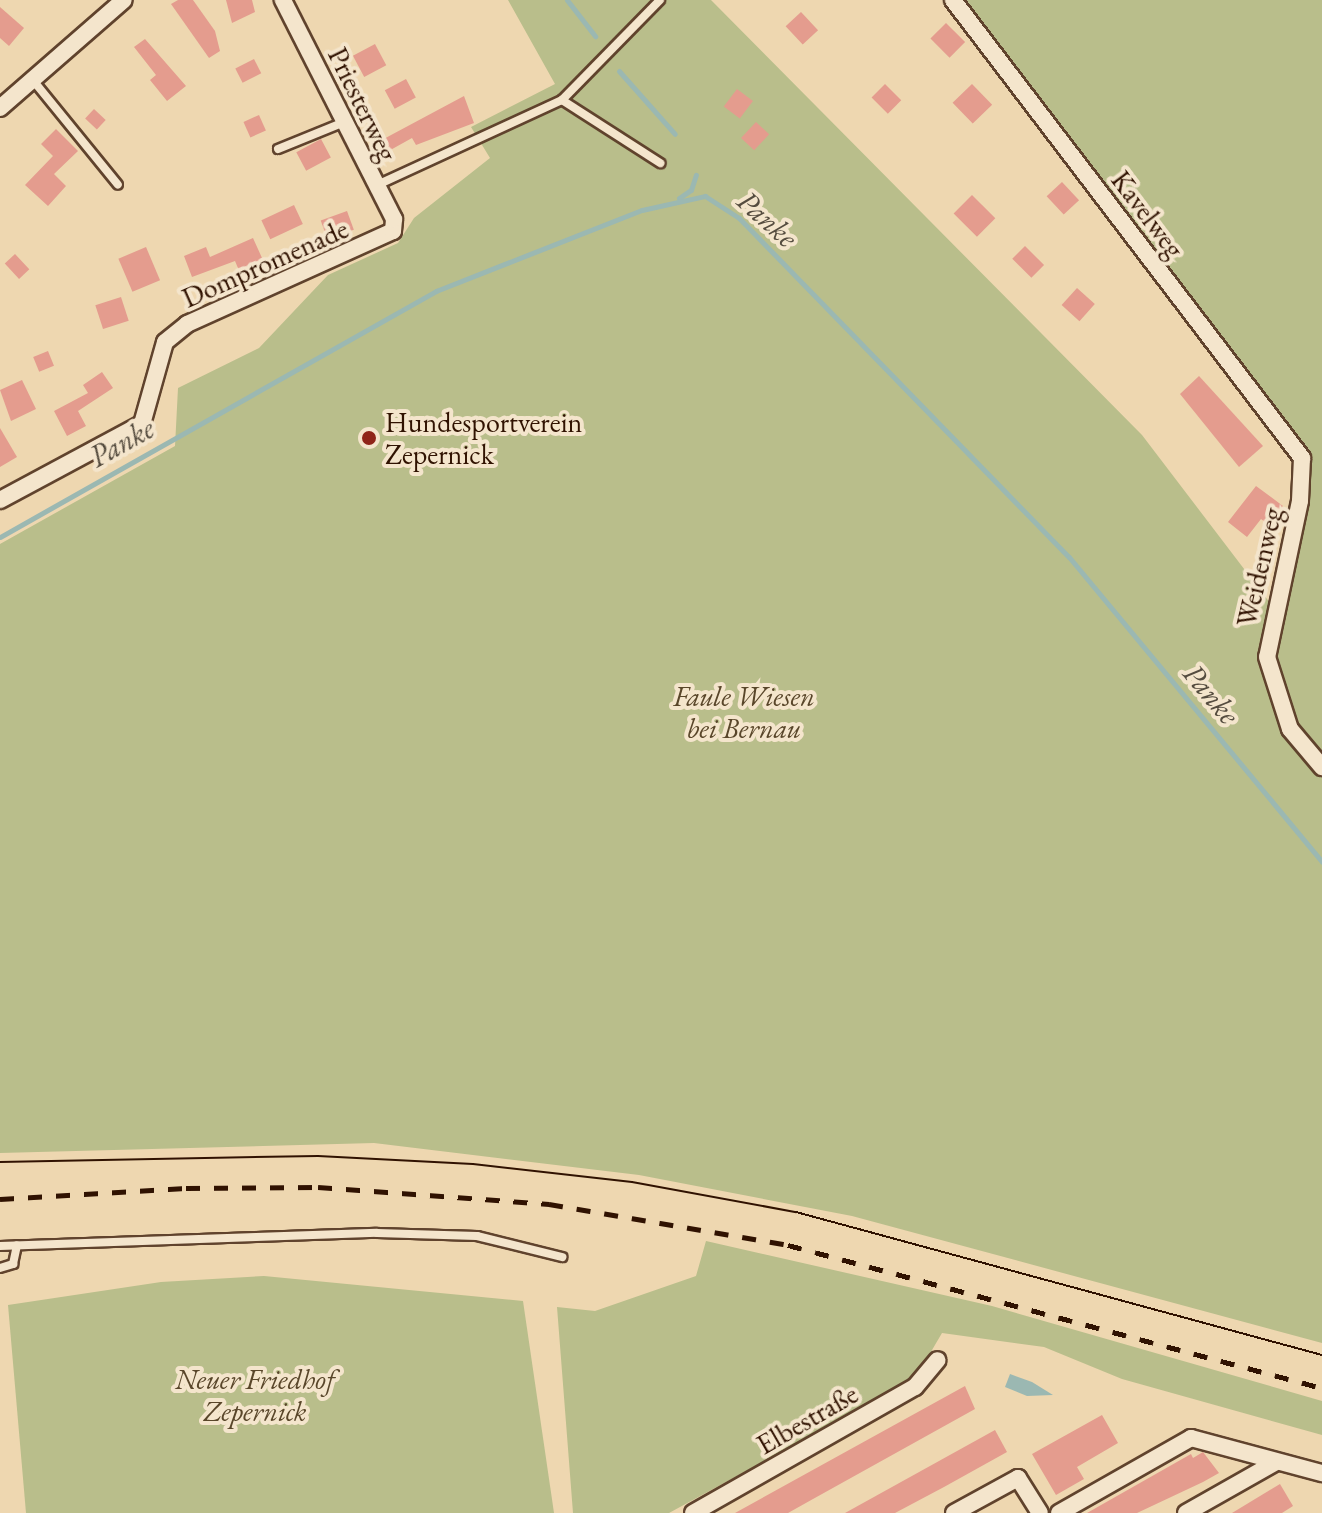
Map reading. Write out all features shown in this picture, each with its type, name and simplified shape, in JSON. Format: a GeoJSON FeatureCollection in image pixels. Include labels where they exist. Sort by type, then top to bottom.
{"type":"FeatureCollection","features":[{"type":"Feature","properties":{"kind":"street"},"geometry":{"type":"LineString","coordinates":[[0,108],[124,0]]}},
{"type":"Feature","properties":{"kind":"street","name":"Priesterweg"},"geometry":{"type":"LineString","coordinates":[[283,0],[342,123],[394,219],[393,231]]}},
{"type":"Feature","properties":{"kind":"street","name":"Kavelweg"},"geometry":{"type":"LineString","coordinates":[[953,0],[1302,458]]}},
{"type":"Feature","properties":{"kind":"street","name":"Dompromenade"},"geometry":{"type":"LineString","coordinates":[[0,500],[142,424],[165,342],[187,324],[393,231]]}},
{"type":"Feature","properties":{"kind":"street","name":"Weidenweg"},"geometry":{"type":"LineString","coordinates":[[1302,458],[1300,501],[1267,657],[1290,729],[1322,767]]}},
{"type":"Feature","properties":{"kind":"street","name":"Elbestraße"},"geometry":{"type":"LineString","coordinates":[[693,1513],[915,1387],[938,1360]]}},
{"type":"Feature","properties":{"kind":"street"},"geometry":{"type":"LineString","coordinates":[[1059,1513],[1191,1438],[1322,1473]]}},
{"type":"Feature","properties":{"kind":"street"},"geometry":{"type":"LineString","coordinates":[[1186,1513],[1276,1462]]}},
{"type":"Feature","properties":{"kind":"street"},"geometry":{"type":"LineString","coordinates":[[954,1513],[1018,1478],[1040,1513]]}},
{"type":"Feature","properties":{"kind":"lane"},"geometry":{"type":"LineString","coordinates":[[375,186],[562,100],[660,0]]}},
{"type":"Feature","properties":{"kind":"lane"},"geometry":{"type":"LineString","coordinates":[[31,78],[118,185]]}},
{"type":"Feature","properties":{"kind":"lane"},"geometry":{"type":"LineString","coordinates":[[562,100],[660,163]]}},
{"type":"Feature","properties":{"kind":"lane"},"geometry":{"type":"LineString","coordinates":[[278,149],[342,123]]}},
{"type":"Feature","properties":{"kind":"lane"},"geometry":{"type":"LineString","coordinates":[[0,1246],[377,1233],[477,1236],[562,1257]]}},
{"type":"Feature","properties":{"kind":"lane"},"geometry":{"type":"LineString","coordinates":[[0,1268],[13,1264],[17,1245]]}},
{"type":"Feature","properties":{"kind":"green space","name":"Faule Wiesen bei Bernau"},"geometry":{"type":"Polygon","coordinates":[[[508,0],[711,0],[1142,435],[1270,603],[1280,606],[1307,459],[965,0],[1322,0],[1322,1343],[852,1216],[639,1175],[374,1143],[0,1153],[0,544],[175,446],[178,388],[259,348],[328,275],[398,243],[414,218],[490,158],[471,127],[555,84],[508,0]]]}},
{"type":"Feature","properties":{"kind":"green space"},"geometry":{"type":"Polygon","coordinates":[[[706,1241],[992,1306],[1322,1401],[1322,1435],[1122,1379],[1044,1347],[942,1333],[915,1379],[669,1513],[573,1513],[557,1307],[595,1311],[696,1276],[706,1241]]]}},
{"type":"Feature","properties":{"kind":"green space","name":"Neuer Friedhof Zepernick"},"geometry":{"type":"Polygon","coordinates":[[[264,1276],[523,1301],[554,1513],[26,1513],[8,1305],[161,1282],[264,1276]]]}},
{"type":"Feature","properties":{"kind":"water"},"geometry":{"type":"Polygon","coordinates":[[[1010,1374],[1032,1382],[1053,1395],[1027,1396],[1005,1387],[1010,1374]]]}},
{"type":"Feature","properties":{"kind":"building"},"geometry":{"type":"Polygon","coordinates":[[[178,0],[193,0],[215,31],[220,51],[209,58],[171,4],[178,0]]]}},
{"type":"Feature","properties":{"kind":"building"},"geometry":{"type":"Polygon","coordinates":[[[226,0],[252,0],[255,12],[232,23],[226,0]]]}},
{"type":"Feature","properties":{"kind":"building"},"geometry":{"type":"Polygon","coordinates":[[[0,7],[24,28],[9,46],[0,38],[0,7]]]}},
{"type":"Feature","properties":{"kind":"building"},"geometry":{"type":"Polygon","coordinates":[[[801,12],[818,30],[803,45],[786,26],[801,12]]]}},
{"type":"Feature","properties":{"kind":"building"},"geometry":{"type":"Polygon","coordinates":[[[946,23],[965,42],[950,58],[930,39],[946,23]]]}},
{"type":"Feature","properties":{"kind":"building"},"geometry":{"type":"Polygon","coordinates":[[[145,39],[186,86],[167,101],[150,80],[156,75],[134,47],[145,39]]]}},
{"type":"Feature","properties":{"kind":"building"},"geometry":{"type":"Polygon","coordinates":[[[375,44],[386,65],[364,77],[353,56],[375,44]]]}},
{"type":"Feature","properties":{"kind":"building"},"geometry":{"type":"Polygon","coordinates":[[[254,59],[261,73],[243,83],[235,69],[254,59]]]}},
{"type":"Feature","properties":{"kind":"building"},"geometry":{"type":"Polygon","coordinates":[[[406,79],[416,98],[395,109],[385,90],[406,79]]]}},
{"type":"Feature","properties":{"kind":"building"},"geometry":{"type":"Polygon","coordinates":[[[885,84],[901,100],[888,114],[872,97],[885,84]]]}},
{"type":"Feature","properties":{"kind":"building"},"geometry":{"type":"Polygon","coordinates":[[[972,84],[992,105],[973,124],[953,103],[972,84]]]}},
{"type":"Feature","properties":{"kind":"building"},"geometry":{"type":"Polygon","coordinates":[[[737,89],[753,101],[740,119],[724,107],[737,89]]]}},
{"type":"Feature","properties":{"kind":"building"},"geometry":{"type":"Polygon","coordinates":[[[464,96],[474,123],[416,145],[412,138],[385,153],[378,142],[464,96]]]}},
{"type":"Feature","properties":{"kind":"building"},"geometry":{"type":"Polygon","coordinates":[[[94,109],[106,120],[97,129],[85,119],[94,109]]]}},
{"type":"Feature","properties":{"kind":"building"},"geometry":{"type":"Polygon","coordinates":[[[259,115],[266,131],[250,137],[243,122],[259,115]]]}},
{"type":"Feature","properties":{"kind":"building"},"geometry":{"type":"Polygon","coordinates":[[[756,122],[769,134],[754,150],[741,138],[756,122]]]}},
{"type":"Feature","properties":{"kind":"building"},"geometry":{"type":"Polygon","coordinates":[[[56,129],[78,151],[54,174],[66,186],[48,206],[25,185],[53,156],[41,144],[56,129]]]}},
{"type":"Feature","properties":{"kind":"building"},"geometry":{"type":"Polygon","coordinates":[[[321,139],[331,158],[306,171],[296,152],[321,139]]]}},
{"type":"Feature","properties":{"kind":"building"},"geometry":{"type":"Polygon","coordinates":[[[1062,182],[1079,200],[1064,215],[1047,196],[1062,182]]]}},
{"type":"Feature","properties":{"kind":"building"},"geometry":{"type":"Polygon","coordinates":[[[972,195],[995,218],[977,237],[954,213],[972,195]]]}},
{"type":"Feature","properties":{"kind":"building"},"geometry":{"type":"Polygon","coordinates":[[[294,205],[303,224],[270,239],[261,220],[294,205]]]}},
{"type":"Feature","properties":{"kind":"building"},"geometry":{"type":"Polygon","coordinates":[[[347,211],[354,230],[328,239],[321,221],[347,211]]]}},
{"type":"Feature","properties":{"kind":"building"},"geometry":{"type":"Polygon","coordinates":[[[253,238],[267,269],[243,280],[235,261],[192,277],[184,256],[206,247],[210,257],[253,238]]]}},
{"type":"Feature","properties":{"kind":"building"},"geometry":{"type":"Polygon","coordinates":[[[1025,246],[1044,265],[1031,278],[1012,259],[1025,246]]]}},
{"type":"Feature","properties":{"kind":"building"},"geometry":{"type":"Polygon","coordinates":[[[146,247],[160,280],[132,292],[118,259],[146,247]]]}},
{"type":"Feature","properties":{"kind":"building"},"geometry":{"type":"Polygon","coordinates":[[[15,254],[29,269],[19,279],[5,264],[15,254]]]}},
{"type":"Feature","properties":{"kind":"building"},"geometry":{"type":"Polygon","coordinates":[[[1077,288],[1095,304],[1079,321],[1062,305],[1077,288]]]}},
{"type":"Feature","properties":{"kind":"building"},"geometry":{"type":"Polygon","coordinates":[[[121,297],[129,321],[103,329],[95,305],[121,297]]]}},
{"type":"Feature","properties":{"kind":"building"},"geometry":{"type":"Polygon","coordinates":[[[48,351],[54,366],[39,372],[33,357],[48,351]]]}},
{"type":"Feature","properties":{"kind":"building"},"geometry":{"type":"Polygon","coordinates":[[[102,372],[113,388],[78,411],[86,426],[67,436],[54,411],[88,393],[83,385],[102,372]]]}},
{"type":"Feature","properties":{"kind":"building"},"geometry":{"type":"Polygon","coordinates":[[[1199,376],[1263,446],[1239,467],[1180,394],[1199,376]]]}},
{"type":"Feature","properties":{"kind":"building"},"geometry":{"type":"Polygon","coordinates":[[[22,380],[36,409],[11,421],[0,390],[22,380]]]}},
{"type":"Feature","properties":{"kind":"building"},"geometry":{"type":"Polygon","coordinates":[[[0,428],[17,457],[0,467],[0,428]]]}},
{"type":"Feature","properties":{"kind":"building"},"geometry":{"type":"Polygon","coordinates":[[[1256,486],[1283,506],[1269,525],[1261,519],[1247,537],[1228,522],[1256,486]]]}},
{"type":"Feature","properties":{"kind":"building"},"geometry":{"type":"Polygon","coordinates":[[[965,1386],[975,1409],[788,1513],[735,1513],[965,1386]]]}},
{"type":"Feature","properties":{"kind":"building"},"geometry":{"type":"Polygon","coordinates":[[[1102,1415],[1118,1443],[1077,1467],[1084,1479],[1056,1495],[1032,1454],[1102,1415]]]}},
{"type":"Feature","properties":{"kind":"building"},"geometry":{"type":"Polygon","coordinates":[[[995,1430],[1007,1452],[944,1487],[895,1513],[845,1513],[995,1430]]]}},
{"type":"Feature","properties":{"kind":"building"},"geometry":{"type":"Polygon","coordinates":[[[1203,1452],[1219,1473],[1203,1482],[1137,1513],[1087,1513],[1191,1454],[1193,1458],[1203,1452]]]}},
{"type":"Feature","properties":{"kind":"building"},"geometry":{"type":"Polygon","coordinates":[[[1280,1484],[1293,1506],[1282,1513],[1232,1513],[1280,1484]]]}},
{"type":"Feature","properties":{"kind":"waterway"},"geometry":{"type":"LineString","coordinates":[[567,0],[595,36]]}},
{"type":"Feature","properties":{"kind":"waterway"},"geometry":{"type":"LineString","coordinates":[[619,71],[675,134]]}},
{"type":"Feature","properties":{"kind":"waterway"},"geometry":{"type":"LineString","coordinates":[[679,198],[691,190],[696,175]]}},
{"type":"Feature","properties":{"kind":"waterway","name":"Panke"},"geometry":{"type":"LineString","coordinates":[[0,537],[436,291],[642,210],[705,196],[739,218],[1069,557],[1322,862]]}},
{"type":"Feature","properties":{"kind":"tram line"},"geometry":{"type":"LineString","coordinates":[[0,1162],[318,1156],[473,1164],[632,1182],[796,1212],[1322,1355]]}},
{"type":"Feature","properties":{"kind":"railway"},"geometry":{"type":"LineString","coordinates":[[0,1199],[186,1188],[318,1187],[549,1204],[788,1245],[1322,1388]]}},
{"type":"Feature","properties":{"kind":"place","name":"Hundesportverein Zepernick"},"geometry":{"type":"Point","coordinates":[369,438]}}]}
